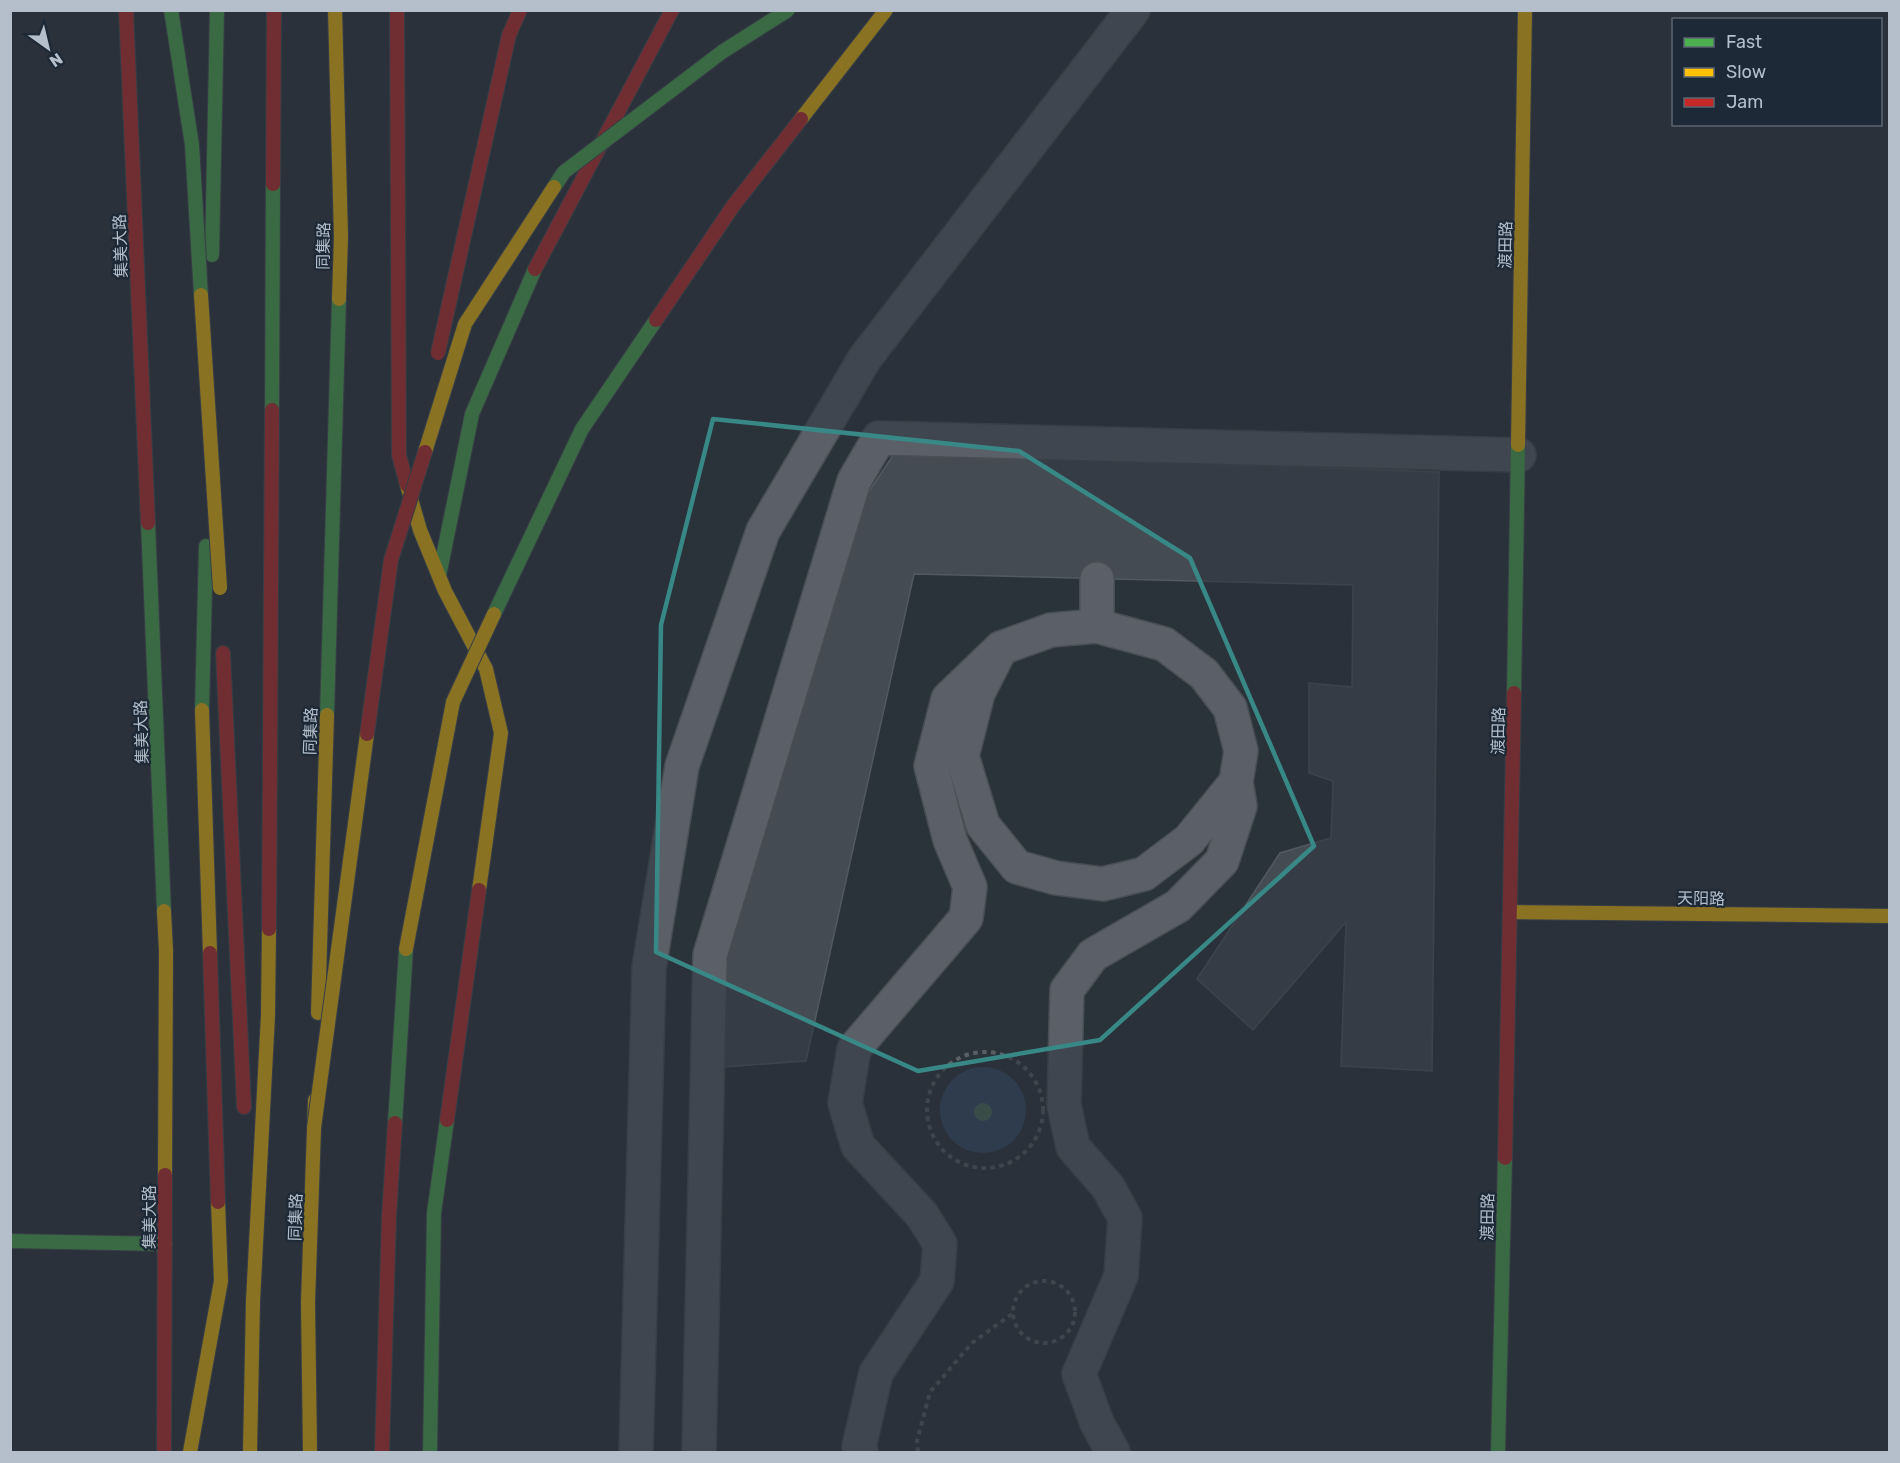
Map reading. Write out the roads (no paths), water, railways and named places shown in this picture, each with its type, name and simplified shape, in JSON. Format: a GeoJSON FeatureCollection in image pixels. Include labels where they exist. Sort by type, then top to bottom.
{"type":"FeatureCollection","features":[{"type":"Feature","properties":{"kind":"main road","name":"集美大路"},"geometry":{"type":"LineString","coordinates":[[126,10],[166,951],[164,1452]]}},
{"type":"Feature","properties":{"kind":"main road"},"geometry":{"type":"LineString","coordinates":[[171,10],[192,145],[221,600]]}},
{"type":"Feature","properties":{"kind":"main road"},"geometry":{"type":"LineString","coordinates":[[190,1452],[221,1281],[202,732],[217,10]]}},
{"type":"Feature","properties":{"kind":"main road"},"geometry":{"type":"LineString","coordinates":[[250,1452],[253,1301],[268,1015],[274,10]]}},
{"type":"Feature","properties":{"kind":"main road","name":"同集路"},"geometry":{"type":"LineString","coordinates":[[310,1452],[308,1302],[341,237],[335,10]]}},
{"type":"Feature","properties":{"kind":"main road"},"geometry":{"type":"LineString","coordinates":[[398,10],[399,455],[420,531],[439,576],[486,669],[501,733],[434,1213],[430,1452]]}},
{"type":"Feature","properties":{"kind":"main road"},"geometry":{"type":"LineString","coordinates":[[436,362],[509,35],[520,10]]}},
{"type":"Feature","properties":{"kind":"main road"},"geometry":{"type":"LineString","coordinates":[[439,576],[472,414],[541,256],[672,10]]}},
{"type":"Feature","properties":{"kind":"main road"},"geometry":{"type":"LineString","coordinates":[[391,560],[465,324],[564,172],[722,52],[788,10]]}},
{"type":"Feature","properties":{"kind":"main road"},"geometry":{"type":"LineString","coordinates":[[382,1452],[389,1216],[406,949],[453,702],[582,429],[733,207],[886,10]]}},
{"type":"Feature","properties":{"kind":"main road","name":"渡田路"},"geometry":{"type":"LineString","coordinates":[[1498,1452],[1511,912],[1525,10]]}},
{"type":"Feature","properties":{"kind":"main road"},"geometry":{"type":"LineString","coordinates":[[314,1128],[391,560],[428,396]]}},
{"type":"Feature","properties":{"kind":"main road"},"geometry":{"type":"LineString","coordinates":[[223,635],[245,1123]]}},
{"type":"Feature","properties":{"kind":"main road","name":"天阳路"},"geometry":{"type":"LineString","coordinates":[[1511,912],[1890,916]]}},
{"type":"Feature","properties":{"kind":"main road"},"geometry":{"type":"LineString","coordinates":[[247,1158],[253,1301]]}},
{"type":"Feature","properties":{"kind":"main road"},"geometry":{"type":"LineString","coordinates":[[10,1241],[165,1244]]}},
{"type":"Feature","properties":{"kind":"street"},"geometry":{"type":"LineString","coordinates":[[636,1452],[649,968],[682,766],[763,531],[865,358],[1133,10]]}},
{"type":"Feature","properties":{"kind":"street"},"geometry":{"type":"LineString","coordinates":[[699,1452],[710,955],[854,481],[879,438],[1518,455]]}},
{"type":"Feature","properties":{"kind":"street"},"geometry":{"type":"LineString","coordinates":[[1097,579],[1097,626]]}},
{"type":"Feature","properties":{"kind":"street"},"geometry":{"type":"LineString","coordinates":[[861,1452],[860,1447],[876,1373],[937,1281],[940,1244],[922,1215],[858,1146],[844,1103],[854,1049],[966,918],[970,887],[950,840],[931,766],[948,699],[1001,648],[1051,630],[1097,626],[1164,644],[1204,674],[1230,708],[1240,751],[1236,782],[1240,806],[1222,861],[1178,906],[1093,955],[1067,990],[1064,1105],[1073,1147],[1108,1187],[1125,1218],[1121,1276],[1079,1374],[1097,1423],[1113,1452]]}},
{"type":"Feature","properties":{"kind":"street"},"geometry":{"type":"LineString","coordinates":[[1001,648],[978,693],[962,756],[983,825],[1017,867],[1056,878],[1103,884],[1144,874],[1190,840],[1236,782]]}},
{"type":"Feature","properties":{"kind":"water"},"geometry":{"type":"Polygon","coordinates":[[[983,1067],[999,1071],[1013,1080],[1022,1094],[1026,1110],[1022,1126],[1013,1140],[999,1149],[983,1153],[967,1149],[953,1140],[944,1126],[940,1110],[944,1094],[953,1080],[967,1071],[983,1067]]]}}]}
